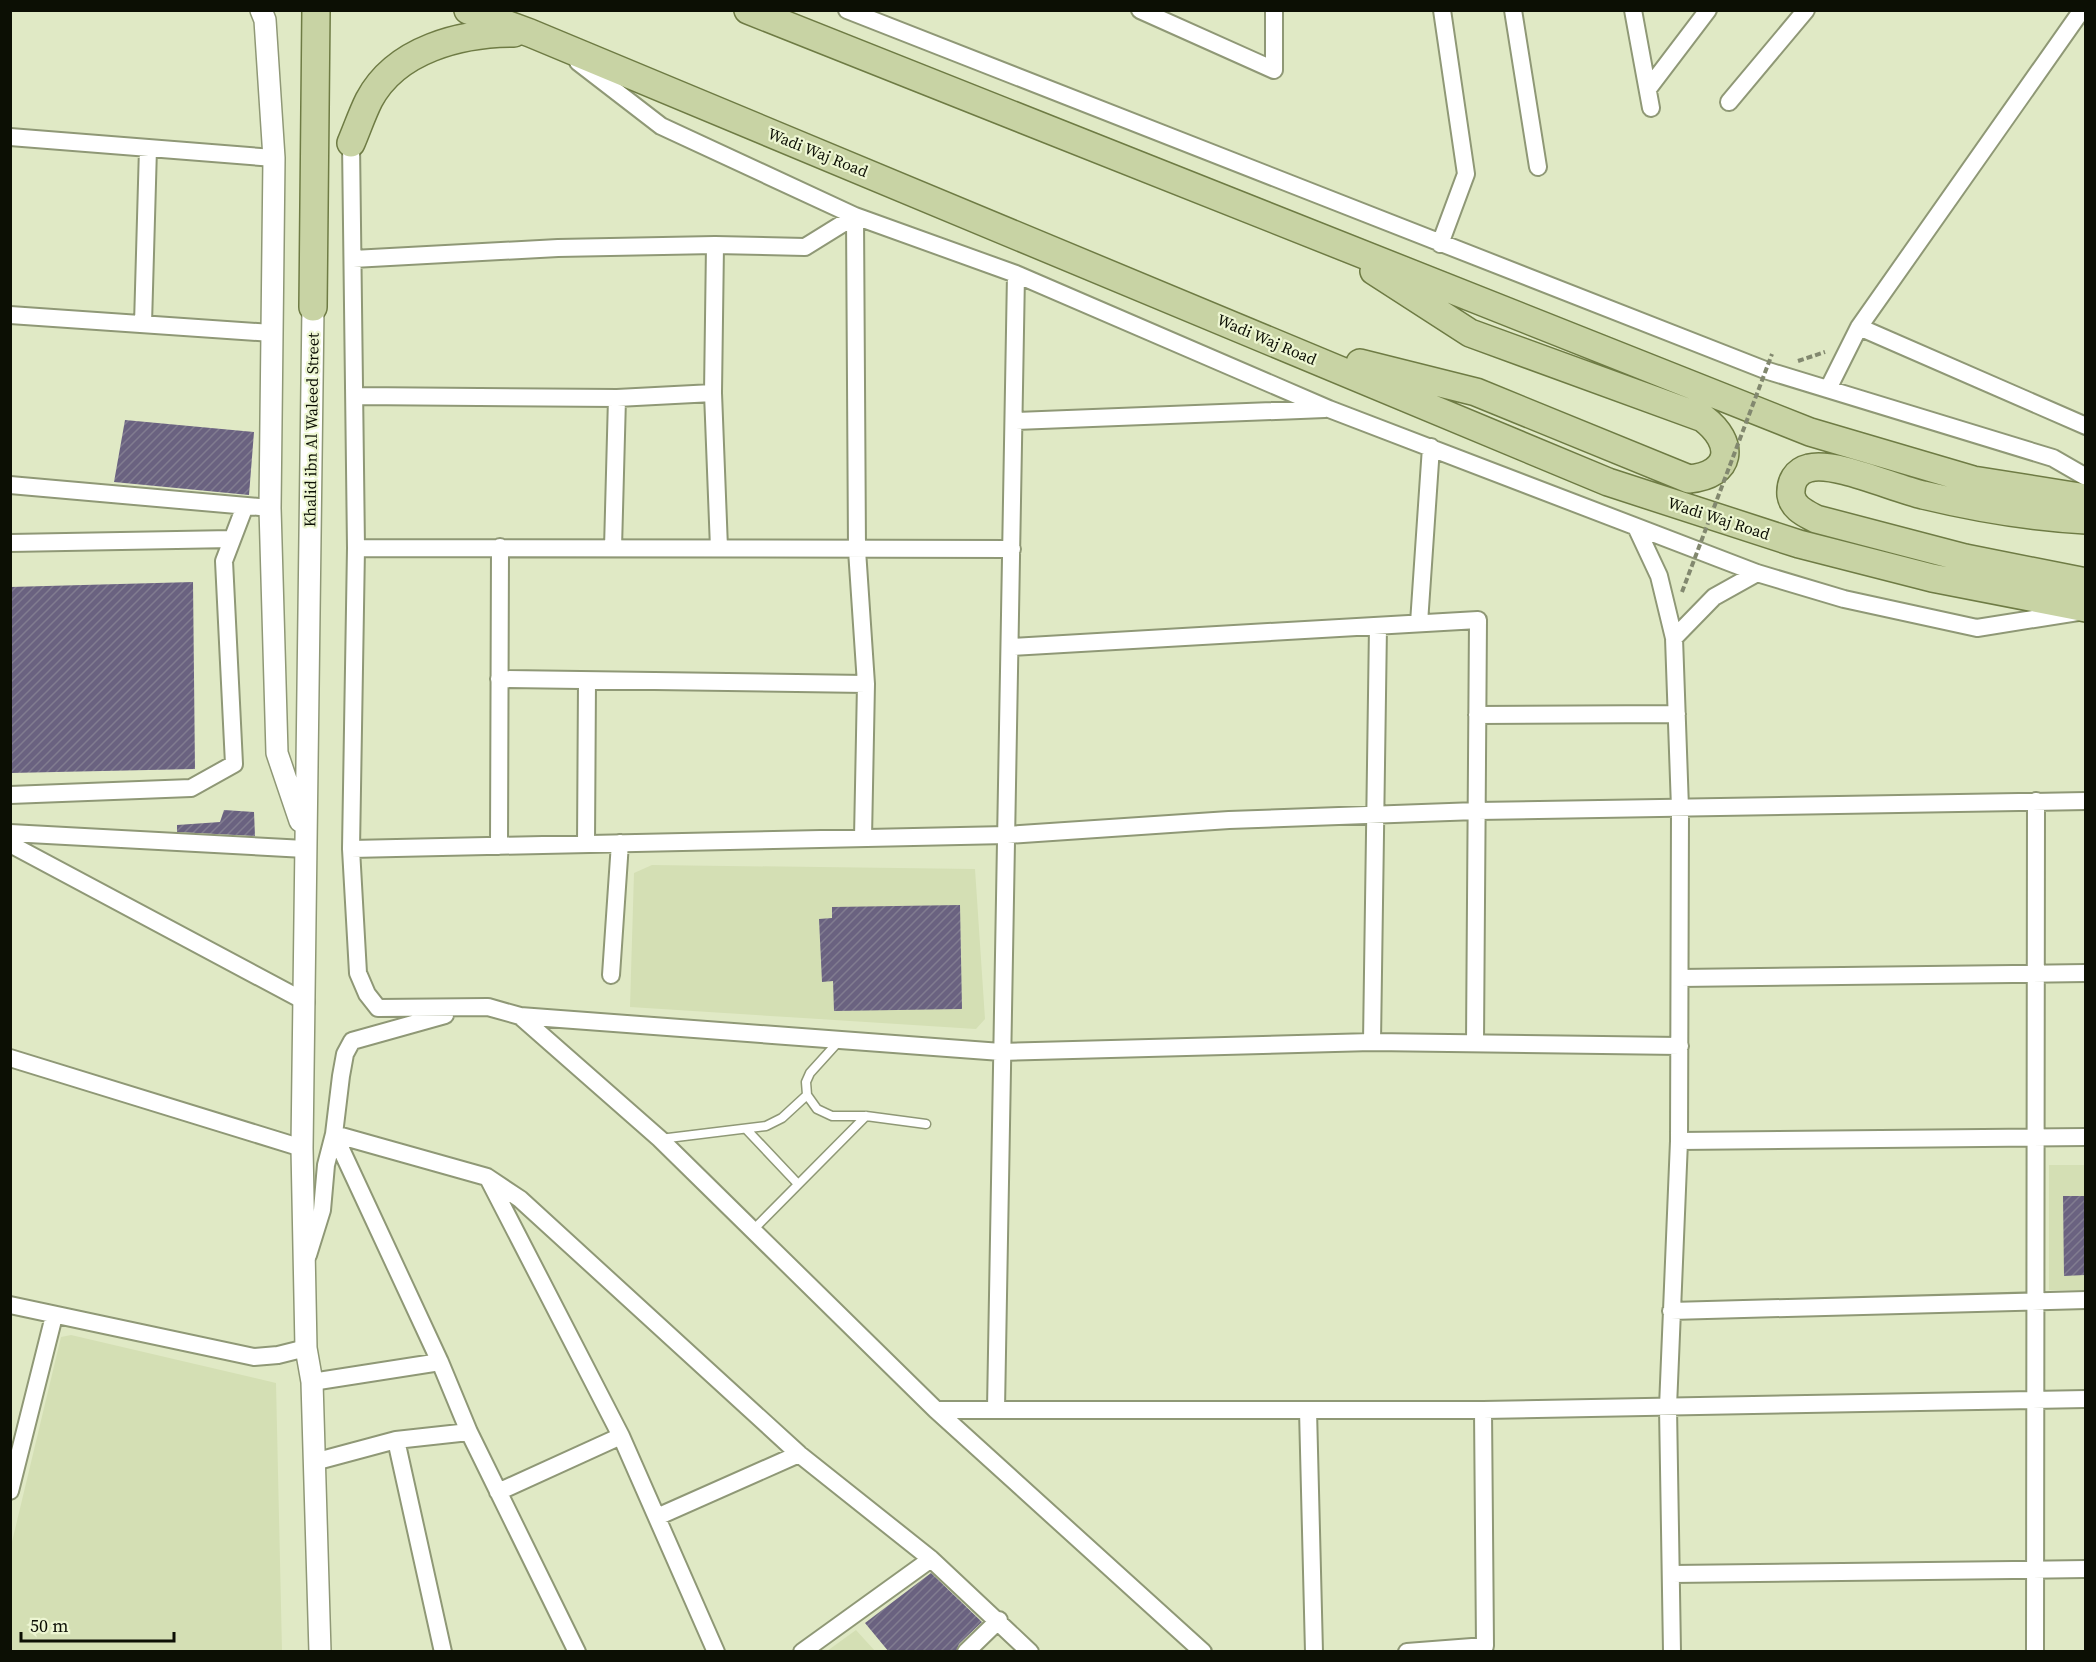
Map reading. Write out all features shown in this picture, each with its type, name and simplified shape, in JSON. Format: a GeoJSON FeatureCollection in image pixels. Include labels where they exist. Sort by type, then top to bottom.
{"type":"FeatureCollection","features":[{"type":"Feature","properties":{"kind":"main road","name":"Khalid ibn Al Waleed Street"},"geometry":{"type":"LineString","coordinates":[[312,307],[316,10]]}},
{"type":"Feature","properties":{"kind":"main road","name":"Wadi Waj Road"},"geometry":{"type":"LineString","coordinates":[[468,10],[541,38],[1283,345],[1608,482],[1799,544],[1932,578],[2085,610]]}},
{"type":"Feature","properties":{"kind":"main road"},"geometry":{"type":"LineString","coordinates":[[748,10],[1810,432],[1973,480],[2085,498]]}},
{"type":"Feature","properties":{"kind":"main road"},"geometry":{"type":"LineString","coordinates":[[351,143],[370,98],[392,70],[418,53],[484,33],[541,38]]}},
{"type":"Feature","properties":{"kind":"main road"},"geometry":{"type":"LineString","coordinates":[[1283,345],[1476,392],[1689,479],[1707,477],[1718,470],[1724,458],[1724,441],[1721,435],[1703,418],[1470,333],[1324,238]]}},
{"type":"Feature","properties":{"kind":"main road"},"geometry":{"type":"LineString","coordinates":[[2085,520],[2042,518],[1923,495],[1834,468],[1811,467],[1799,471],[1793,480],[1791,496],[1797,509],[1816,519],[1965,558],[2085,582]]}},
{"type":"Feature","properties":{"kind":"street"},"geometry":{"type":"LineString","coordinates":[[10,833],[305,843],[277,753],[270,508],[274,158],[265,20],[261,10]]}},
{"type":"Feature","properties":{"kind":"street"},"geometry":{"type":"LineString","coordinates":[[847,10],[1755,366],[2053,458],[2085,477]]}},
{"type":"Feature","properties":{"kind":"street"},"geometry":{"type":"LineString","coordinates":[[1140,10],[1274,70],[1274,10]]}},
{"type":"Feature","properties":{"kind":"street"},"geometry":{"type":"LineString","coordinates":[[1440,244],[1466,174],[1442,10]]}},
{"type":"Feature","properties":{"kind":"street"},"geometry":{"type":"LineString","coordinates":[[1513,10],[1538,167]]}},
{"type":"Feature","properties":{"kind":"street"},"geometry":{"type":"LineString","coordinates":[[1633,10],[1651,108]]}},
{"type":"Feature","properties":{"kind":"street"},"geometry":{"type":"LineString","coordinates":[[1647,89],[1708,10]]}},
{"type":"Feature","properties":{"kind":"street"},"geometry":{"type":"LineString","coordinates":[[1730,102],[1806,10]]}},
{"type":"Feature","properties":{"kind":"street"},"geometry":{"type":"LineString","coordinates":[[1828,389],[1859,327],[2082,10]]}},
{"type":"Feature","properties":{"kind":"street"},"geometry":{"type":"LineString","coordinates":[[541,38],[661,126],[855,216],[1016,274],[1329,409],[1637,529],[1756,573],[1844,599],[1977,628],[2085,610]]}},
{"type":"Feature","properties":{"kind":"street"},"geometry":{"type":"LineString","coordinates":[[10,137],[274,158]]}},
{"type":"Feature","properties":{"kind":"street"},"geometry":{"type":"LineString","coordinates":[[351,143],[357,548],[351,849],[358,973],[367,994],[378,1008],[488,1006],[520,1016],[1001,1052],[1372,1042],[1680,1046]]}},
{"type":"Feature","properties":{"kind":"street"},"geometry":{"type":"LineString","coordinates":[[143,324],[148,148]]}},
{"type":"Feature","properties":{"kind":"street"},"geometry":{"type":"LineString","coordinates":[[353,259],[558,248],[715,245],[804,247],[855,216]]}},
{"type":"Feature","properties":{"kind":"street"},"geometry":{"type":"LineString","coordinates":[[855,216],[857,550],[866,684],[863,838]]}},
{"type":"Feature","properties":{"kind":"street"},"geometry":{"type":"LineString","coordinates":[[715,245],[713,393],[719,548]]}},
{"type":"Feature","properties":{"kind":"street"},"geometry":{"type":"LineString","coordinates":[[996,1409],[1016,274]]}},
{"type":"Feature","properties":{"kind":"street","name":"Khalid ibn Al Waleed Street"},"geometry":{"type":"LineString","coordinates":[[312,307],[305,843],[306,1002],[302,1148],[306,1348],[312,1382],[320,1652]]}},
{"type":"Feature","properties":{"kind":"street"},"geometry":{"type":"LineString","coordinates":[[10,315],[272,333]]}},
{"type":"Feature","properties":{"kind":"street"},"geometry":{"type":"LineString","coordinates":[[1859,327],[2085,426]]}},
{"type":"Feature","properties":{"kind":"street"},"geometry":{"type":"LineString","coordinates":[[356,396],[617,398],[713,393]]}},
{"type":"Feature","properties":{"kind":"street"},"geometry":{"type":"LineString","coordinates":[[613,548],[617,398]]}},
{"type":"Feature","properties":{"kind":"street"},"geometry":{"type":"LineString","coordinates":[[1014,421],[1329,409]]}},
{"type":"Feature","properties":{"kind":"street"},"geometry":{"type":"LineString","coordinates":[[1419,623],[1431,447]]}},
{"type":"Feature","properties":{"kind":"street"},"geometry":{"type":"LineString","coordinates":[[10,485],[270,508]]}},
{"type":"Feature","properties":{"kind":"street"},"geometry":{"type":"LineString","coordinates":[[10,795],[191,788],[234,764],[224,561],[245,506]]}},
{"type":"Feature","properties":{"kind":"street"},"geometry":{"type":"LineString","coordinates":[[1637,529],[1659,576],[1674,638],[1680,808],[1679,1141],[1668,1407],[1672,1652]]}},
{"type":"Feature","properties":{"kind":"street"},"geometry":{"type":"LineString","coordinates":[[10,543],[232,539]]}},
{"type":"Feature","properties":{"kind":"street"},"geometry":{"type":"LineString","coordinates":[[499,846],[500,547]]}},
{"type":"Feature","properties":{"kind":"street"},"geometry":{"type":"LineString","coordinates":[[357,548],[1012,549]]}},
{"type":"Feature","properties":{"kind":"street"},"geometry":{"type":"LineString","coordinates":[[1674,638],[1714,597],[1756,573]]}},
{"type":"Feature","properties":{"kind":"street"},"geometry":{"type":"LineString","coordinates":[[1010,647],[1478,620],[1475,1043]]}},
{"type":"Feature","properties":{"kind":"street"},"geometry":{"type":"LineString","coordinates":[[1372,1042],[1378,626]]}},
{"type":"Feature","properties":{"kind":"street"},"geometry":{"type":"LineString","coordinates":[[499,680],[866,684]]}},
{"type":"Feature","properties":{"kind":"street"},"geometry":{"type":"LineString","coordinates":[[586,681],[586,844]]}},
{"type":"Feature","properties":{"kind":"street"},"geometry":{"type":"LineString","coordinates":[[1478,715],[1677,714]]}},
{"type":"Feature","properties":{"kind":"street"},"geometry":{"type":"LineString","coordinates":[[2035,1652],[2036,801]]}},
{"type":"Feature","properties":{"kind":"street"},"geometry":{"type":"LineString","coordinates":[[351,849],[1007,835],[1229,820],[1477,811],[2085,801]]}},
{"type":"Feature","properties":{"kind":"street"},"geometry":{"type":"LineString","coordinates":[[10,843],[306,1002]]}},
{"type":"Feature","properties":{"kind":"street"},"geometry":{"type":"LineString","coordinates":[[611,975],[620,843]]}},
{"type":"Feature","properties":{"kind":"street"},"geometry":{"type":"LineString","coordinates":[[1680,978],[2085,973]]}},
{"type":"Feature","properties":{"kind":"street"},"geometry":{"type":"LineString","coordinates":[[304,1264],[322,1210],[326,1165],[334,1134],[345,1054],[352,1041],[422,1019],[488,1006]]}},
{"type":"Feature","properties":{"kind":"street"},"geometry":{"type":"LineString","coordinates":[[520,1016],[660,1139],[936,1410],[1203,1652]]}},
{"type":"Feature","properties":{"kind":"street"},"geometry":{"type":"LineString","coordinates":[[10,1058],[302,1148]]}},
{"type":"Feature","properties":{"kind":"street"},"geometry":{"type":"LineString","coordinates":[[334,1134],[488,1177],[520,1199],[799,1454],[931,1559],[999,1620],[1030,1652]]}},
{"type":"Feature","properties":{"kind":"street"},"geometry":{"type":"LineString","coordinates":[[334,1134],[440,1362],[469,1432],[577,1652]]}},
{"type":"Feature","properties":{"kind":"street"},"geometry":{"type":"LineString","coordinates":[[1679,1141],[2085,1137]]}},
{"type":"Feature","properties":{"kind":"street"},"geometry":{"type":"LineString","coordinates":[[488,1177],[621,1436],[716,1652]]}},
{"type":"Feature","properties":{"kind":"street"},"geometry":{"type":"LineString","coordinates":[[1671,1311],[2085,1300]]}},
{"type":"Feature","properties":{"kind":"street"},"geometry":{"type":"LineString","coordinates":[[10,1305],[254,1357],[278,1355],[306,1348]]}},
{"type":"Feature","properties":{"kind":"street"},"geometry":{"type":"LineString","coordinates":[[11,1485],[54,1316]]}},
{"type":"Feature","properties":{"kind":"street"},"geometry":{"type":"LineString","coordinates":[[312,1382],[440,1362]]}},
{"type":"Feature","properties":{"kind":"street"},"geometry":{"type":"LineString","coordinates":[[936,1410],[1483,1410],[2085,1399]]}},
{"type":"Feature","properties":{"kind":"street"},"geometry":{"type":"LineString","coordinates":[[1308,1410],[1314,1652]]}},
{"type":"Feature","properties":{"kind":"street"},"geometry":{"type":"LineString","coordinates":[[1407,1652],[1485,1646],[1483,1410]]}},
{"type":"Feature","properties":{"kind":"street"},"geometry":{"type":"LineString","coordinates":[[314,1462],[396,1440],[469,1432]]}},
{"type":"Feature","properties":{"kind":"street"},"geometry":{"type":"LineString","coordinates":[[498,1492],[621,1436]]}},
{"type":"Feature","properties":{"kind":"street"},"geometry":{"type":"LineString","coordinates":[[396,1440],[443,1652]]}},
{"type":"Feature","properties":{"kind":"street"},"geometry":{"type":"LineString","coordinates":[[657,1517],[799,1454]]}},
{"type":"Feature","properties":{"kind":"street"},"geometry":{"type":"LineString","coordinates":[[802,1652],[931,1559]]}},
{"type":"Feature","properties":{"kind":"street"},"geometry":{"type":"LineString","coordinates":[[1672,1574],[2085,1569]]}},
{"type":"Feature","properties":{"kind":"street"},"geometry":{"type":"LineString","coordinates":[[966,1652],[999,1620]]}},
{"type":"Feature","properties":{"kind":"lane"},"geometry":{"type":"LineString","coordinates":[[839,1040],[810,1073],[806,1082],[807,1095],[817,1109],[831,1116],[866,1116],[926,1124]]}},
{"type":"Feature","properties":{"kind":"lane"},"geometry":{"type":"LineString","coordinates":[[660,1139],[766,1126],[782,1118],[807,1095]]}},
{"type":"Feature","properties":{"kind":"lane"},"geometry":{"type":"LineString","coordinates":[[753,1230],[866,1116]]}},
{"type":"Feature","properties":{"kind":"lane"},"geometry":{"type":"LineString","coordinates":[[747,1130],[798,1184]]}},
{"type":"Feature","properties":{"kind":"path"},"geometry":{"type":"LineString","coordinates":[[1788,362],[1807,359],[1829,350]]}},
{"type":"Feature","properties":{"kind":"path"},"geometry":{"type":"LineString","coordinates":[[1682,592],[1772,354],[1780,358]]}},
{"type":"Feature","properties":{"kind":"shaded area"},"geometry":{"type":"Polygon","coordinates":[[[652,865],[975,869],[985,1019],[976,1029],[630,1007],[634,873],[652,865]]]}},
{"type":"Feature","properties":{"kind":"shaded area"},"geometry":{"type":"Polygon","coordinates":[[[2049,1165],[2085,1165],[2085,1290],[2049,1290],[2049,1165]]]}},
{"type":"Feature","properties":{"kind":"shaded area"},"geometry":{"type":"Polygon","coordinates":[[[71,1335],[276,1383],[282,1651],[11,1651],[11,1546],[61,1337],[71,1335]]]}},
{"type":"Feature","properties":{"kind":"shaded area"},"geometry":{"type":"Polygon","coordinates":[[[856,1630],[875,1651],[827,1651],[856,1630]]]}},
{"type":"Feature","properties":{"kind":"building"},"geometry":{"type":"Polygon","coordinates":[[[125,420],[254,432],[249,495],[114,482],[125,420]]]}},
{"type":"Feature","properties":{"kind":"building"},"geometry":{"type":"Polygon","coordinates":[[[193,582],[195,769],[10,773],[10,587],[193,582]]]}},
{"type":"Feature","properties":{"kind":"building"},"geometry":{"type":"Polygon","coordinates":[[[224,810],[254,812],[255,836],[177,832],[177,825],[220,822],[224,810]]]}},
{"type":"Feature","properties":{"kind":"building"},"geometry":{"type":"Polygon","coordinates":[[[960,905],[962,1009],[834,1011],[833,981],[822,982],[819,919],[832,918],[832,907],[960,905]]]}},
{"type":"Feature","properties":{"kind":"building"},"geometry":{"type":"Polygon","coordinates":[[[2063,1196],[2085,1196],[2085,1275],[2064,1276],[2063,1196]]]}},
{"type":"Feature","properties":{"kind":"building"},"geometry":{"type":"Polygon","coordinates":[[[931,1573],[982,1622],[959,1644],[956,1652],[889,1652],[865,1623],[931,1573]]]}}]}
